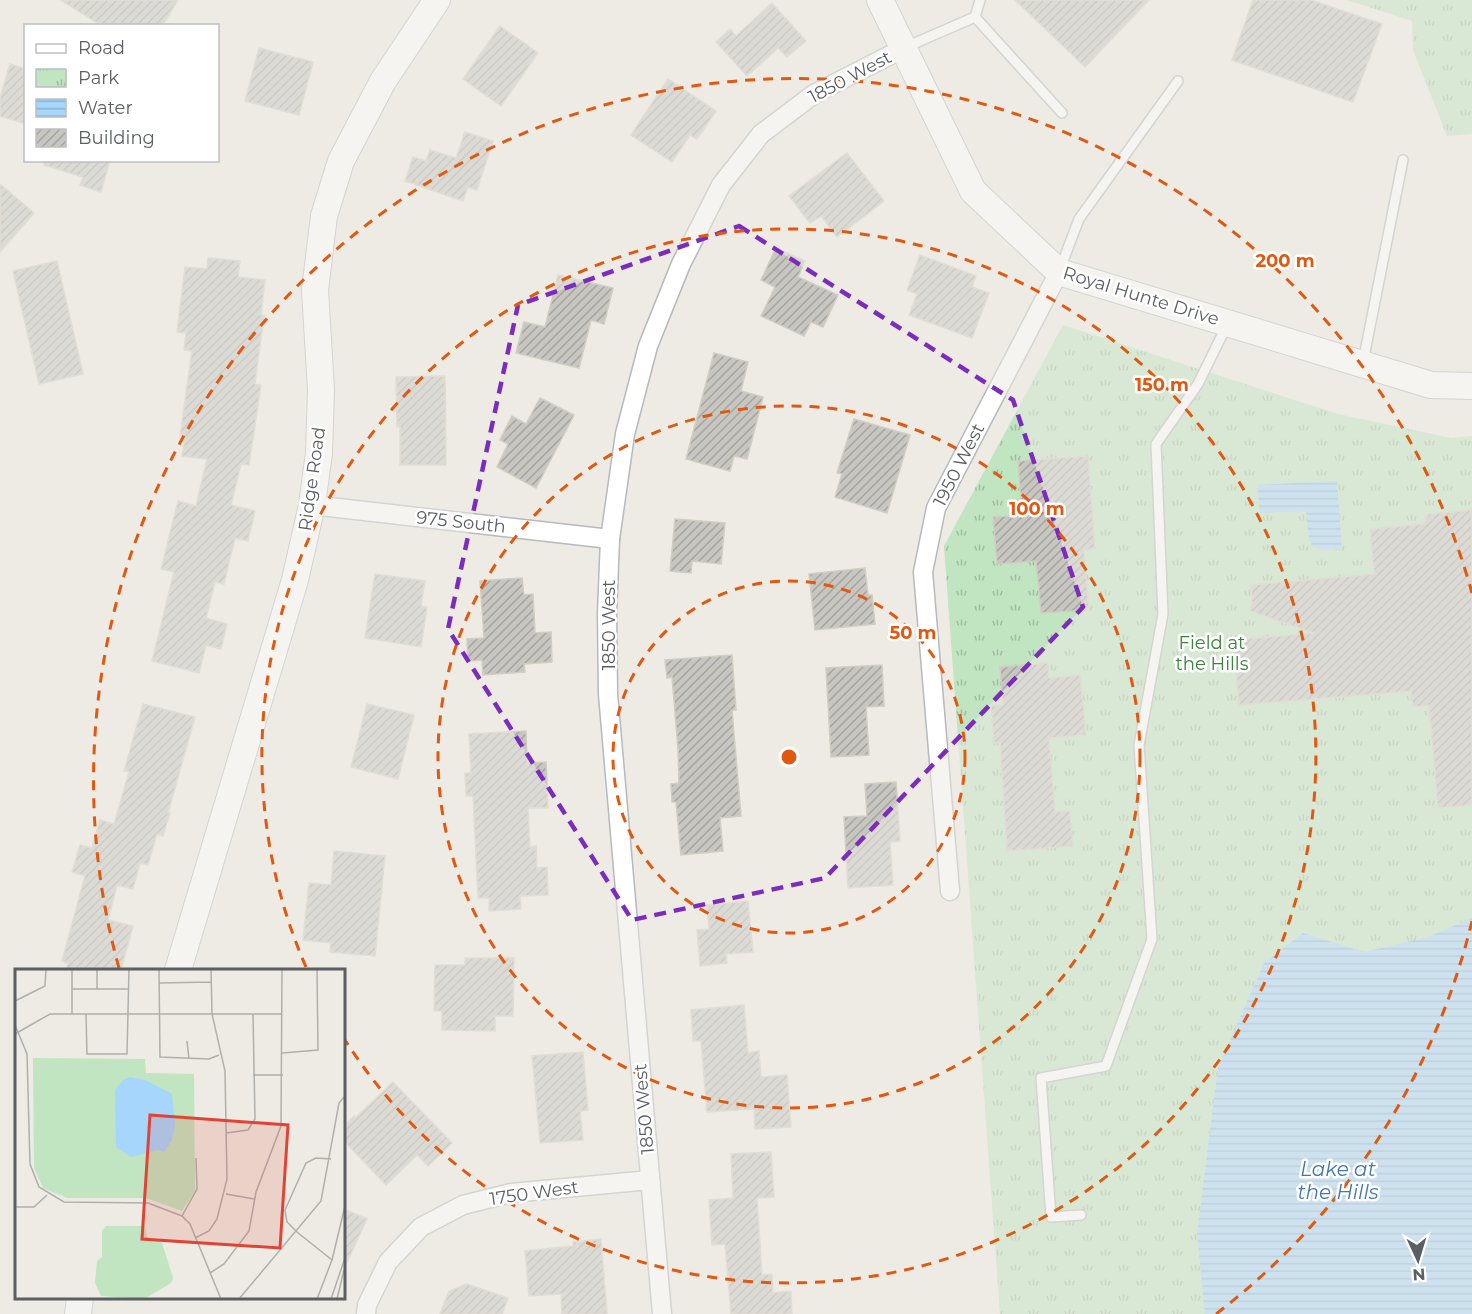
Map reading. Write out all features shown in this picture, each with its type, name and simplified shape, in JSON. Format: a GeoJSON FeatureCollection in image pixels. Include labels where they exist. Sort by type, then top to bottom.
{"type":"FeatureCollection","features":[{"type":"Feature","properties":{"kind":"street","name":"Ridge Road"},"geometry":{"type":"LineString","coordinates":[[178,969],[295,580],[312,506],[319,453],[321,390],[315,290],[324,216],[346,151],[383,81],[437,0]]}},
{"type":"Feature","properties":{"kind":"street","name":"Royal Hunte Drive"},"geometry":{"type":"LineString","coordinates":[[880,0],[973,191],[1059,272],[1431,385],[1472,386]]}},
{"type":"Feature","properties":{"kind":"street","name":"1850 West"},"geometry":{"type":"LineString","coordinates":[[662,1314],[608,694],[607,613],[610,539],[625,434],[648,346],[681,264],[721,185],[761,134],[814,94],[904,48]]}},
{"type":"Feature","properties":{"kind":"street","name":"1950 West"},"geometry":{"type":"LineString","coordinates":[[950,891],[923,572],[936,508],[1059,272]]}},
{"type":"Feature","properties":{"kind":"street","name":"975 South"},"geometry":{"type":"LineString","coordinates":[[312,506],[610,539]]}},
{"type":"Feature","properties":{"kind":"street","name":"1750 West"},"geometry":{"type":"LineString","coordinates":[[366,1314],[367,1305],[388,1262],[422,1227],[463,1204],[511,1192],[650,1180]]}},
{"type":"Feature","properties":{"kind":"street"},"geometry":{"type":"LineString","coordinates":[[78,1314],[80,1299]]}},
{"type":"Feature","properties":{"kind":"lane"},"geometry":{"type":"LineString","coordinates":[[975,17],[980,0]]}},
{"type":"Feature","properties":{"kind":"lane"},"geometry":{"type":"LineString","coordinates":[[904,48],[975,17]]}},
{"type":"Feature","properties":{"kind":"lane"},"geometry":{"type":"LineString","coordinates":[[975,17],[1062,113]]}},
{"type":"Feature","properties":{"kind":"lane"},"geometry":{"type":"LineString","coordinates":[[1059,272],[1079,219],[1178,81]]}},
{"type":"Feature","properties":{"kind":"lane"},"geometry":{"type":"LineString","coordinates":[[1362,364],[1403,160]]}},
{"type":"Feature","properties":{"kind":"lane"},"geometry":{"type":"LineString","coordinates":[[1081,1215],[1051,1217],[1041,1078],[1106,1066],[1152,939],[1139,745],[1163,614],[1156,444],[1198,384],[1228,323]]}},
{"type":"Feature","properties":{"kind":"highlighted area"},"geometry":{"type":"Polygon","coordinates":[[[739,226],[1013,400],[1083,607],[825,878],[632,920],[448,629],[518,305],[739,226]]]}},
{"type":"Feature","properties":{"kind":"green space"},"geometry":{"type":"Polygon","coordinates":[[[1347,0],[1472,0],[1472,134],[1447,136],[1413,50],[1412,21],[1347,0]]]}},
{"type":"Feature","properties":{"kind":"green space","name":"Field at the Hills"},"geometry":{"type":"Polygon","coordinates":[[[1063,325],[1338,414],[1451,438],[1472,436],[1472,1314],[1000,1314],[944,546],[1063,325]]]}},
{"type":"Feature","properties":{"kind":"water"},"geometry":{"type":"Polygon","coordinates":[[[1337,481],[1342,549],[1319,550],[1312,546],[1306,511],[1260,513],[1257,485],[1337,481]]]}},
{"type":"Feature","properties":{"kind":"water","name":"Lake at the Hills"},"geometry":{"type":"Polygon","coordinates":[[[1472,918],[1472,1314],[1205,1314],[1197,1234],[1218,1067],[1264,963],[1303,933],[1364,952],[1428,937],[1472,918]]]}},
{"type":"Feature","properties":{"kind":"building"},"geometry":{"type":"Polygon","coordinates":[[[61,0],[178,0],[163,24],[99,24],[61,0]]]}},
{"type":"Feature","properties":{"kind":"building"},"geometry":{"type":"Polygon","coordinates":[[[1015,0],[1149,0],[1085,67],[1015,0]]]}},
{"type":"Feature","properties":{"kind":"building"},"geometry":{"type":"Polygon","coordinates":[[[1253,0],[1311,0],[1382,24],[1353,102],[1232,60],[1253,0]]]}},
{"type":"Feature","properties":{"kind":"building"},"geometry":{"type":"Polygon","coordinates":[[[772,3],[806,41],[787,57],[778,48],[747,76],[716,42],[730,29],[736,36],[772,3]]]}},
{"type":"Feature","properties":{"kind":"building"},"geometry":{"type":"Polygon","coordinates":[[[500,26],[538,53],[501,106],[463,79],[500,26]]]}},
{"type":"Feature","properties":{"kind":"building"},"geometry":{"type":"Polygon","coordinates":[[[259,48],[313,62],[299,115],[245,101],[259,48]]]}},
{"type":"Feature","properties":{"kind":"building"},"geometry":{"type":"Polygon","coordinates":[[[10,64],[24,68],[24,123],[0,116],[0,98],[10,64]]]}},
{"type":"Feature","properties":{"kind":"building"},"geometry":{"type":"Polygon","coordinates":[[[668,79],[716,111],[697,139],[690,135],[672,162],[631,135],[668,79]]]}},
{"type":"Feature","properties":{"kind":"building"},"geometry":{"type":"Polygon","coordinates":[[[465,132],[493,141],[477,190],[468,187],[463,201],[405,181],[413,157],[426,161],[430,150],[456,158],[465,132]]]}},
{"type":"Feature","properties":{"kind":"building"},"geometry":{"type":"Polygon","coordinates":[[[847,153],[884,201],[837,237],[821,216],[810,223],[789,196],[847,153]]]}},
{"type":"Feature","properties":{"kind":"building"},"geometry":{"type":"Polygon","coordinates":[[[44,162],[109,162],[101,192],[80,185],[83,177],[44,165],[44,162]]]}},
{"type":"Feature","properties":{"kind":"building"},"geometry":{"type":"Polygon","coordinates":[[[0,184],[34,213],[0,252],[0,184]]]}},
{"type":"Feature","properties":{"kind":"building"},"geometry":{"type":"Polygon","coordinates":[[[776,248],[805,261],[798,277],[838,295],[823,327],[811,322],[804,336],[761,316],[775,287],[761,280],[776,248]]]}},
{"type":"Feature","properties":{"kind":"building"},"geometry":{"type":"Polygon","coordinates":[[[920,255],[976,276],[972,287],[989,293],[972,338],[909,315],[917,294],[907,290],[920,255]]]}},
{"type":"Feature","properties":{"kind":"building"},"geometry":{"type":"Polygon","coordinates":[[[208,258],[240,261],[238,277],[265,280],[261,315],[264,315],[255,384],[261,385],[249,465],[241,464],[231,505],[255,511],[248,541],[235,538],[224,584],[215,582],[206,618],[227,624],[221,649],[206,645],[199,673],[152,661],[174,572],[161,569],[178,501],[196,506],[207,459],[182,456],[185,437],[180,436],[192,351],[184,350],[186,333],[177,332],[185,267],[207,269],[208,258]]]}},
{"type":"Feature","properties":{"kind":"building"},"geometry":{"type":"Polygon","coordinates":[[[57,261],[83,374],[39,384],[13,271],[57,261]]]}},
{"type":"Feature","properties":{"kind":"building"},"geometry":{"type":"Polygon","coordinates":[[[558,275],[613,288],[604,324],[591,320],[579,368],[516,353],[524,322],[545,327],[558,275]]]}},
{"type":"Feature","properties":{"kind":"building"},"geometry":{"type":"Polygon","coordinates":[[[714,353],[748,362],[741,391],[763,397],[747,459],[734,456],[730,471],[686,459],[714,353]]]}},
{"type":"Feature","properties":{"kind":"building"},"geometry":{"type":"Polygon","coordinates":[[[445,376],[446,465],[400,465],[396,377],[445,376]]]}},
{"type":"Feature","properties":{"kind":"building"},"geometry":{"type":"Polygon","coordinates":[[[540,398],[574,415],[536,488],[497,467],[508,444],[500,440],[512,416],[526,424],[540,398]]]}},
{"type":"Feature","properties":{"kind":"building"},"geometry":{"type":"Polygon","coordinates":[[[854,419],[910,435],[887,513],[835,497],[842,474],[837,473],[854,419]]]}},
{"type":"Feature","properties":{"kind":"building"},"geometry":{"type":"Polygon","coordinates":[[[1088,456],[1095,549],[1084,550],[1089,610],[1041,613],[1036,561],[997,564],[993,517],[1022,515],[1018,461],[1088,456]]]}},
{"type":"Feature","properties":{"kind":"building"},"geometry":{"type":"Polygon","coordinates":[[[1472,510],[1472,805],[1438,808],[1429,705],[1413,707],[1411,691],[1239,705],[1233,640],[1314,633],[1250,611],[1251,585],[1374,574],[1370,529],[1424,524],[1428,514],[1472,510]]]}},
{"type":"Feature","properties":{"kind":"building"},"geometry":{"type":"Polygon","coordinates":[[[675,519],[725,523],[721,564],[692,561],[691,573],[670,571],[675,519]]]}},
{"type":"Feature","properties":{"kind":"building"},"geometry":{"type":"Polygon","coordinates":[[[865,568],[868,595],[872,595],[875,624],[815,630],[809,574],[865,568]]]}},
{"type":"Feature","properties":{"kind":"building"},"geometry":{"type":"Polygon","coordinates":[[[375,574],[425,581],[421,606],[427,607],[421,647],[365,638],[375,574]]]}},
{"type":"Feature","properties":{"kind":"building"},"geometry":{"type":"Polygon","coordinates":[[[522,578],[524,595],[533,594],[535,633],[551,632],[552,662],[524,664],[525,672],[483,675],[482,660],[468,661],[467,639],[484,638],[480,581],[522,578]]]}},
{"type":"Feature","properties":{"kind":"building"},"geometry":{"type":"Polygon","coordinates":[[[732,655],[736,710],[732,710],[741,816],[720,818],[723,851],[681,855],[676,802],[672,802],[671,784],[679,783],[678,749],[672,677],[667,678],[665,660],[732,655]]]}},
{"type":"Feature","properties":{"kind":"building"},"geometry":{"type":"Polygon","coordinates":[[[1048,663],[1049,678],[1080,675],[1086,735],[1049,738],[1055,812],[1070,811],[1073,846],[1007,851],[1000,742],[994,743],[991,706],[1003,705],[1000,667],[1048,663]]]}},
{"type":"Feature","properties":{"kind":"building"},"geometry":{"type":"Polygon","coordinates":[[[882,665],[884,706],[866,707],[869,755],[831,757],[826,668],[882,665]]]}},
{"type":"Feature","properties":{"kind":"building"},"geometry":{"type":"Polygon","coordinates":[[[143,704],[195,717],[163,836],[157,834],[148,865],[140,863],[133,889],[117,885],[108,920],[133,926],[121,969],[66,969],[68,963],[62,961],[85,876],[72,872],[80,845],[92,848],[100,820],[114,824],[129,772],[124,771],[143,704]]]}},
{"type":"Feature","properties":{"kind":"building"},"geometry":{"type":"Polygon","coordinates":[[[367,704],[414,715],[398,779],[351,767],[367,704]]]}},
{"type":"Feature","properties":{"kind":"building"},"geometry":{"type":"Polygon","coordinates":[[[526,731],[527,763],[546,762],[548,808],[528,808],[530,847],[536,846],[537,868],[547,867],[548,895],[520,896],[521,909],[489,911],[489,898],[478,898],[473,796],[466,796],[465,773],[471,773],[469,734],[526,731]]]}},
{"type":"Feature","properties":{"kind":"building"},"geometry":{"type":"Polygon","coordinates":[[[896,782],[900,841],[890,842],[893,885],[848,888],[844,817],[867,816],[865,784],[896,782]]]}},
{"type":"Feature","properties":{"kind":"building"},"geometry":{"type":"Polygon","coordinates":[[[334,851],[385,856],[375,956],[330,952],[331,943],[303,940],[309,883],[331,885],[334,851]]]}},
{"type":"Feature","properties":{"kind":"building"},"geometry":{"type":"Polygon","coordinates":[[[748,901],[753,952],[726,954],[727,963],[700,966],[697,930],[709,929],[707,905],[748,901]]]}},
{"type":"Feature","properties":{"kind":"building"},"geometry":{"type":"Polygon","coordinates":[[[465,958],[514,958],[513,1016],[495,1016],[495,1031],[442,1030],[442,1011],[434,1011],[435,965],[465,965],[465,958]]]}},
{"type":"Feature","properties":{"kind":"building"},"geometry":{"type":"Polygon","coordinates":[[[744,1005],[748,1053],[759,1051],[761,1077],[787,1075],[791,1127],[755,1129],[754,1109],[707,1112],[701,1041],[693,1041],[691,1010],[744,1005]]]}},
{"type":"Feature","properties":{"kind":"building"},"geometry":{"type":"Polygon","coordinates":[[[583,1052],[588,1110],[580,1111],[583,1140],[540,1143],[532,1056],[583,1052]]]}},
{"type":"Feature","properties":{"kind":"building"},"geometry":{"type":"Polygon","coordinates":[[[393,1082],[452,1143],[428,1166],[417,1155],[386,1185],[345,1142],[345,1125],[354,1116],[355,1118],[393,1082]]]}},
{"type":"Feature","properties":{"kind":"building"},"geometry":{"type":"Polygon","coordinates":[[[771,1152],[774,1197],[757,1198],[762,1275],[772,1274],[773,1293],[791,1291],[792,1314],[731,1314],[725,1244],[712,1245],[709,1200],[733,1198],[731,1154],[771,1152]]]}},
{"type":"Feature","properties":{"kind":"building"},"geometry":{"type":"Polygon","coordinates":[[[345,1209],[367,1219],[345,1267],[345,1209]]]}},
{"type":"Feature","properties":{"kind":"building"},"geometry":{"type":"Polygon","coordinates":[[[601,1239],[607,1314],[562,1314],[561,1294],[529,1296],[525,1251],[573,1246],[573,1242],[601,1239]]]}},
{"type":"Feature","properties":{"kind":"building"},"geometry":{"type":"Polygon","coordinates":[[[467,1284],[508,1298],[502,1314],[440,1314],[449,1291],[467,1284]]]}}]}
